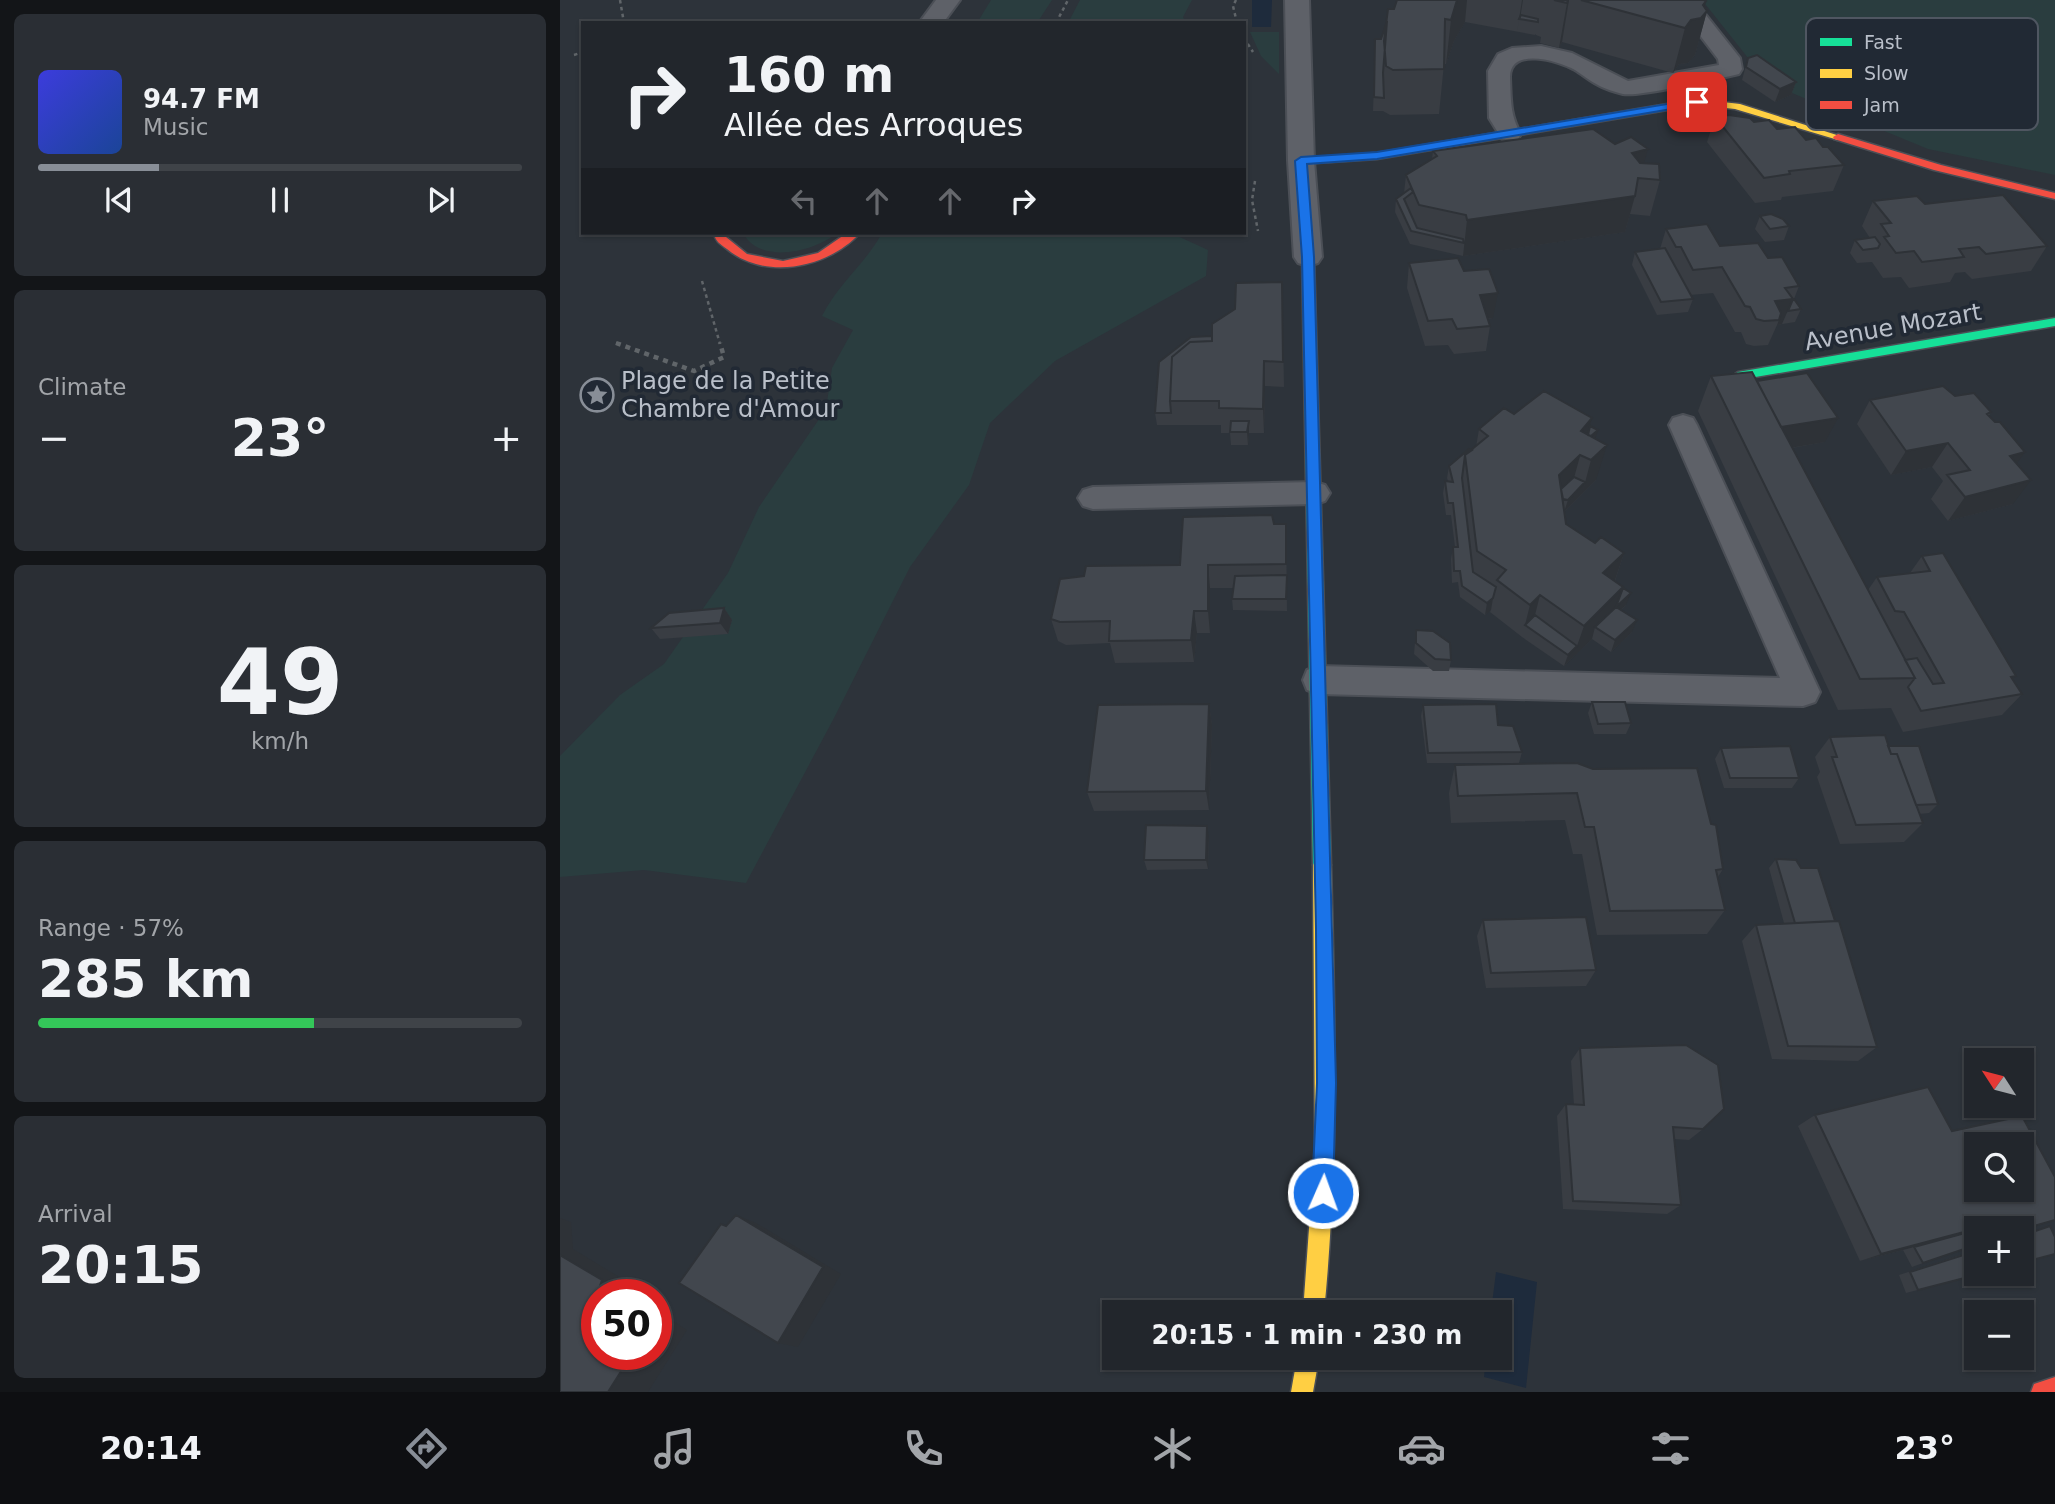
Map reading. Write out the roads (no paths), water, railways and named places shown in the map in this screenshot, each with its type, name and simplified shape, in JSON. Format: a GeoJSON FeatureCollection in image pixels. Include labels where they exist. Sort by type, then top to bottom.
{"type":"FeatureCollection","features":[{"type":"Feature","properties":{"kind":"street"},"geometry":{"type":"LineString","coordinates":[[933,21],[948,0]]}},
{"type":"Feature","properties":{"kind":"street"},"geometry":{"type":"LineString","coordinates":[[1297,0],[1315,493],[1327,1083],[1321,1248],[1314,1300]]}},
{"type":"Feature","properties":{"kind":"street"},"geometry":{"type":"LineString","coordinates":[[1301,161],[1377,156],[1697,102],[1736,106],[1806,127]]}},
{"type":"Feature","properties":{"kind":"street"},"geometry":{"type":"LineString","coordinates":[[1814,130],[1938,168],[2054,197]]}},
{"type":"Feature","properties":{"kind":"street"},"geometry":{"type":"LineString","coordinates":[[720,235],[720,238],[743,257],[783,265],[822,256],[851,235]]}},
{"type":"Feature","properties":{"kind":"street","name":"Avenue Mozart"},"geometry":{"type":"LineString","coordinates":[[1738,376],[2055,322]]}},
{"type":"Feature","properties":{"kind":"street"},"geometry":{"type":"LineString","coordinates":[[1303,1392],[1306,1370]]}},
{"type":"Feature","properties":{"kind":"street"},"geometry":{"type":"LineString","coordinates":[[2042,1392],[2055,1388]]}},
{"type":"Feature","properties":{"kind":"lane"},"geometry":{"type":"LineString","coordinates":[[1510,134],[1500,118],[1499,71],[1506,59],[1520,53],[1541,52],[1564,58],[1582,65],[1604,80],[1626,88],[1731,69],[1729,58],[1683,0]]}},
{"type":"Feature","properties":{"kind":"lane"},"geometry":{"type":"LineString","coordinates":[[1319,680],[1803,692],[1683,425]]}},
{"type":"Feature","properties":{"kind":"lane"},"geometry":{"type":"LineString","coordinates":[[1093,498],[1315,493]]}},
{"type":"Feature","properties":{"kind":"water"},"geometry":{"type":"Polygon","coordinates":[[[1252,0],[1272,0],[1271,27],[1252,27],[1252,0]]]}},
{"type":"Feature","properties":{"kind":"water"},"geometry":{"type":"Polygon","coordinates":[[[1496,1272],[1537,1282],[1526,1388],[1484,1377],[1485,1370],[1512,1370],[1512,1300],[1492,1300],[1496,1272]]]}},
{"type":"Feature","properties":{"kind":"place","name":"Plage de la Petite Chambre d'Amour"},"geometry":{"type":"Point","coordinates":[597,395]}}]}
